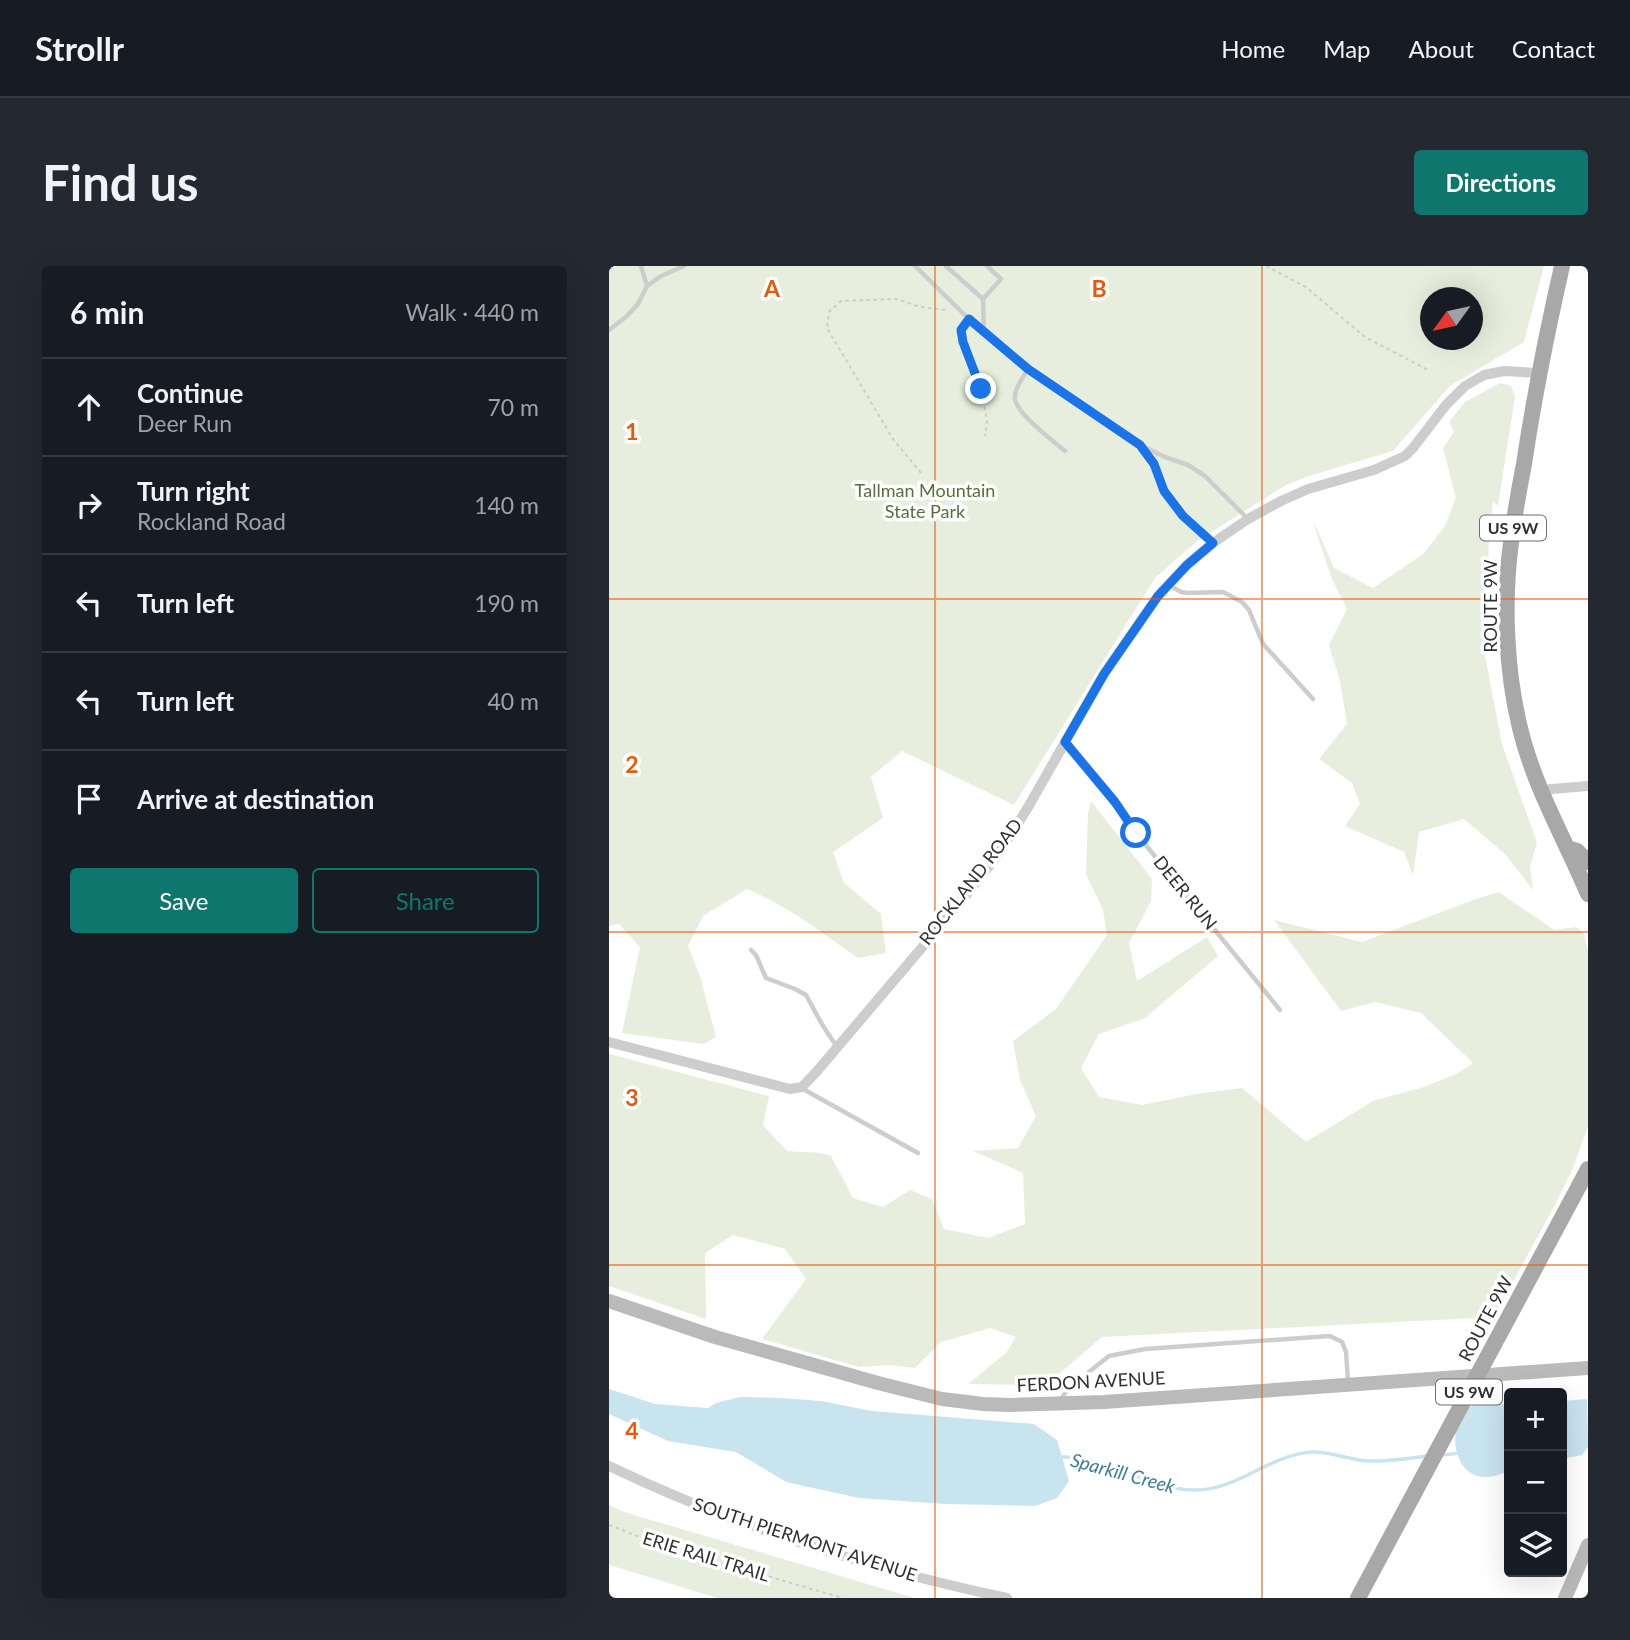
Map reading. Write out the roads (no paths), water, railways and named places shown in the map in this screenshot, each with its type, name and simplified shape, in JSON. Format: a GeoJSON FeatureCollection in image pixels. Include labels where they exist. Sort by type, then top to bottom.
{"type":"FeatureCollection","features":[{"type":"Feature","properties":{"kind":"main road","name":"ROUTE 9W"},"geometry":{"type":"LineString","coordinates":[[1562,266],[1538,373],[1510,545],[1507,613],[1515,704],[1525,748],[1540,790],[1588,894]]}},
{"type":"Feature","properties":{"kind":"main road"},"geometry":{"type":"LineString","coordinates":[[1567,848],[1577,851],[1588,862]]}},
{"type":"Feature","properties":{"kind":"main road","name":"ROUTE 9W"},"geometry":{"type":"LineString","coordinates":[[1358,1598],[1588,1169]]}},
{"type":"Feature","properties":{"kind":"street","name":"ROCKLAND ROAD"},"geometry":{"type":"LineString","coordinates":[[801,1087],[964,898],[996,856],[1027,809],[1104,674],[1168,584],[1187,565],[1248,519],[1281,501],[1308,488],[1374,470],[1405,456],[1446,405],[1465,386],[1484,375],[1504,371],[1538,373]]}},
{"type":"Feature","properties":{"kind":"street"},"geometry":{"type":"LineString","coordinates":[[1540,790],[1588,786]]}},
{"type":"Feature","properties":{"kind":"street"},"geometry":{"type":"LineString","coordinates":[[609,1042],[790,1089],[801,1087]]}},
{"type":"Feature","properties":{"kind":"street","name":"FERDON AVENUE"},"geometry":{"type":"LineString","coordinates":[[609,1301],[715,1337],[923,1395],[983,1404],[1057,1404],[1588,1368]]}},
{"type":"Feature","properties":{"kind":"street","name":"SOUTH PIERMONT AVENUE"},"geometry":{"type":"LineString","coordinates":[[609,1466],[708,1510],[801,1543],[891,1571],[1007,1598]]}},
{"type":"Feature","properties":{"kind":"street"},"geometry":{"type":"LineString","coordinates":[[1565,1598],[1588,1545]]}},
{"type":"Feature","properties":{"kind":"lane"},"geometry":{"type":"LineString","coordinates":[[641,266],[647,286]]}},
{"type":"Feature","properties":{"kind":"lane"},"geometry":{"type":"LineString","coordinates":[[609,330],[638,304],[647,286],[661,276],[684,266]]}},
{"type":"Feature","properties":{"kind":"lane"},"geometry":{"type":"LineString","coordinates":[[915,266],[984,333],[1028,369],[1140,445],[1188,465],[1205,476],[1248,519]]}},
{"type":"Feature","properties":{"kind":"lane"},"geometry":{"type":"LineString","coordinates":[[946,266],[983,299]]}},
{"type":"Feature","properties":{"kind":"lane"},"geometry":{"type":"LineString","coordinates":[[984,333],[983,299],[1001,279],[987,266]]}},
{"type":"Feature","properties":{"kind":"lane"},"geometry":{"type":"LineString","coordinates":[[1028,369],[1016,389],[1015,401],[1021,411],[1065,451]]}},
{"type":"Feature","properties":{"kind":"lane"},"geometry":{"type":"LineString","coordinates":[[1140,445],[1154,464],[1164,491],[1183,516],[1213,543]]}},
{"type":"Feature","properties":{"kind":"lane"},"geometry":{"type":"LineString","coordinates":[[1168,584],[1181,592],[1223,592],[1242,602],[1249,610],[1263,644],[1314,699]]}},
{"type":"Feature","properties":{"kind":"lane","name":"DEER RUN"},"geometry":{"type":"LineString","coordinates":[[1065,742],[1280,1010]]}},
{"type":"Feature","properties":{"kind":"lane"},"geometry":{"type":"LineString","coordinates":[[751,950],[766,978],[806,995],[837,1048]]}},
{"type":"Feature","properties":{"kind":"lane"},"geometry":{"type":"LineString","coordinates":[[801,1087],[918,1153]]}},
{"type":"Feature","properties":{"kind":"lane"},"geometry":{"type":"LineString","coordinates":[[1057,1404],[1065,1392],[1109,1356],[1145,1349],[1330,1336],[1342,1342],[1346,1352],[1348,1385]]}},
{"type":"Feature","properties":{"kind":"water"},"geometry":{"type":"Polygon","coordinates":[[[609,1389],[655,1404],[708,1408],[716,1403],[740,1397],[780,1398],[821,1401],[872,1411],[1034,1424],[1057,1440],[1069,1481],[1057,1498],[1035,1506],[859,1498],[786,1482],[736,1452],[668,1441],[609,1414],[609,1389]]]}},
{"type":"Feature","properties":{"kind":"water"},"geometry":{"type":"Polygon","coordinates":[[[1587,1399],[1588,1447],[1582,1455],[1567,1458],[1567,1451],[1567,1401],[1587,1399]]]}},
{"type":"Feature","properties":{"kind":"water"},"geometry":{"type":"Polygon","coordinates":[[[1482,1402],[1504,1404],[1504,1473],[1490,1477],[1476,1475],[1467,1470],[1460,1461],[1455,1439],[1460,1417],[1468,1408],[1482,1402]]]}},
{"type":"Feature","properties":{"kind":"waterway","name":"Sparkill Creek"},"geometry":{"type":"LineString","coordinates":[[1059,1457],[1094,1461],[1159,1484],[1193,1490],[1222,1486],[1275,1462],[1303,1453],[1327,1453],[1366,1461],[1430,1456]]}},
{"type":"Feature","properties":{"kind":"waterway","name":"Sparkill Creek"},"geometry":{"type":"LineString","coordinates":[[1441,1455],[1461,1453]]}},
{"type":"Feature","properties":{"kind":"park label","name":"Tallman Mountain State Park"},"geometry":{"type":"Point","coordinates":[925,501]}}]}
